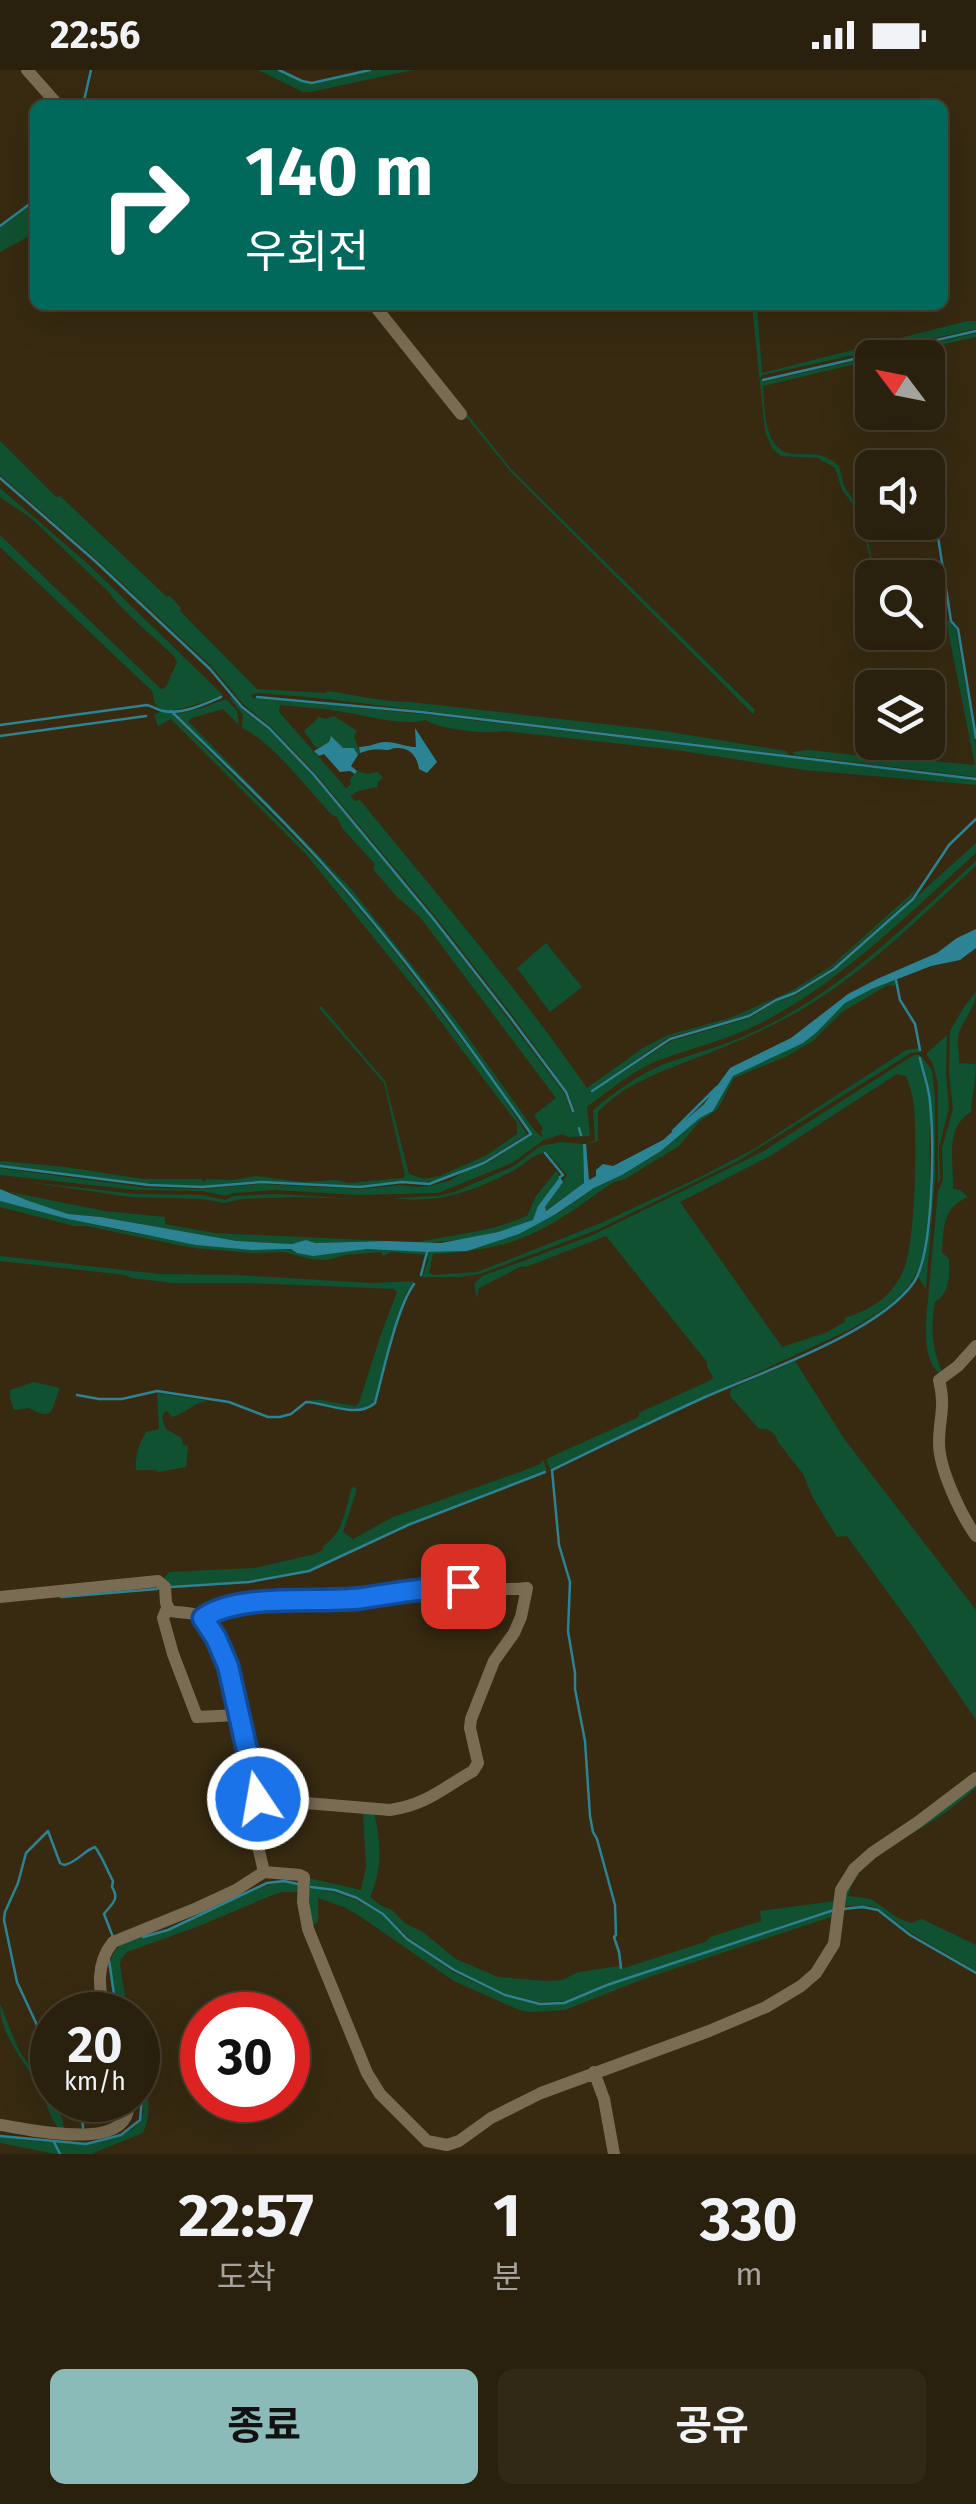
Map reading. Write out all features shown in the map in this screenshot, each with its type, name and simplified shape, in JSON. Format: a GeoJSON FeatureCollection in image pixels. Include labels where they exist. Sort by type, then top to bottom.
{"type":"FeatureCollection","features":[{"type":"Feature","properties":{"kind":"street"},"geometry":{"type":"LineString","coordinates":[[27,70],[54,100]]}},
{"type":"Feature","properties":{"kind":"street"},"geometry":{"type":"LineString","coordinates":[[378,310],[461,414]]}},
{"type":"Feature","properties":{"kind":"street"},"geometry":{"type":"LineString","coordinates":[[976,1346],[939,1380],[944,1403],[939,1446],[960,1511],[976,1536]]}},
{"type":"Feature","properties":{"kind":"street"},"geometry":{"type":"LineString","coordinates":[[0,1597],[158,1580],[165,1587],[164,1618],[173,1654],[197,1717],[240,1715]]}},
{"type":"Feature","properties":{"kind":"street"},"geometry":{"type":"LineString","coordinates":[[203,1618],[227,1606],[292,1599],[362,1598],[448,1586],[526,1588],[514,1633],[494,1661],[471,1719],[478,1763],[473,1771],[423,1802],[390,1810],[258,1799]]}},
{"type":"Feature","properties":{"kind":"street"},"geometry":{"type":"LineString","coordinates":[[167,1608],[203,1618],[228,1666],[258,1799],[252,1820],[264,1872]]}},
{"type":"Feature","properties":{"kind":"street"},"geometry":{"type":"LineString","coordinates":[[100,1992],[105,1954],[113,1942],[236,1890],[264,1872],[300,1875],[304,1877],[304,1915],[313,1943],[366,2073],[380,2094],[434,2149],[464,2137],[514,2105],[709,2031],[766,2007],[801,1986],[831,1950],[844,1885],[862,1861],[976,1778]]}},
{"type":"Feature","properties":{"kind":"street"},"geometry":{"type":"LineString","coordinates":[[594,2072],[604,2098],[614,2154]]}},
{"type":"Feature","properties":{"kind":"street"},"geometry":{"type":"LineString","coordinates":[[0,2124],[65,2137],[102,2137],[125,2122]]}},
{"type":"Feature","properties":{"kind":"street"},"geometry":{"type":"LineString","coordinates":[[454,2154],[464,2137]]}},
{"type":"Feature","properties":{"kind":"green space"},"geometry":{"type":"Polygon","coordinates":[[[258,70],[276,70],[312,84],[375,70],[413,70],[303,92],[258,70]]]}},
{"type":"Feature","properties":{"kind":"green space"},"geometry":{"type":"Polygon","coordinates":[[[30,205],[30,236],[0,252],[0,228],[30,205]]]}},
{"type":"Feature","properties":{"kind":"green space"},"geometry":{"type":"Polygon","coordinates":[[[753,310],[757,310],[762,373],[855,349],[855,355],[762,375],[760,379],[763,382],[855,361],[855,364],[763,386],[768,428],[776,446],[794,454],[813,454],[833,461],[839,466],[855,507],[842,490],[835,468],[818,458],[781,456],[772,448],[765,431],[753,310]]]}},
{"type":"Feature","properties":{"kind":"green space"},"geometry":{"type":"Polygon","coordinates":[[[967,321],[976,321],[976,329],[925,340],[892,340],[967,321]]]}},
{"type":"Feature","properties":{"kind":"green space"},"geometry":{"type":"Polygon","coordinates":[[[976,333],[976,337],[945,344],[945,340],[976,333]]]}},
{"type":"Feature","properties":{"kind":"green space"},"geometry":{"type":"Polygon","coordinates":[[[439,379],[511,469],[755,710],[753,714],[511,472],[439,379]]]}},
{"type":"Feature","properties":{"kind":"green space"},"geometry":{"type":"Polygon","coordinates":[[[0,441],[56,497],[60,496],[170,596],[257,689],[327,691],[664,731],[786,751],[789,755],[318,698],[257,693],[251,695],[253,698],[421,714],[976,780],[976,785],[804,770],[676,750],[463,730],[425,720],[394,721],[280,705],[279,712],[346,788],[357,771],[378,772],[383,778],[377,787],[350,796],[360,800],[476,942],[587,1088],[668,1035],[730,1018],[775,998],[748,1015],[669,1037],[590,1093],[671,1041],[750,1018],[777,1001],[796,995],[835,970],[976,843],[976,853],[873,946],[790,1007],[736,1034],[655,1062],[614,1086],[587,1107],[590,1136],[562,1134],[544,1140],[512,1163],[438,1193],[358,1195],[275,1190],[225,1196],[0,1175],[0,1168],[149,1188],[261,1184],[360,1189],[416,1187],[449,1181],[485,1165],[532,1135],[436,1000],[332,871],[176,714],[226,699],[237,711],[239,725],[223,709],[188,721],[352,890],[543,1138],[543,1129],[534,1115],[556,1098],[420,917],[373,869],[375,864],[342,828],[337,817],[277,754],[242,728],[243,715],[229,697],[269,730],[314,777],[432,918],[564,1093],[571,1111],[575,1110],[567,1091],[512,1015],[316,774],[244,705],[212,667],[0,475],[0,441]]]}},
{"type":"Feature","properties":{"kind":"green space"},"geometry":{"type":"Polygon","coordinates":[[[0,488],[88,564],[223,695],[179,709],[157,707],[152,691],[0,547],[0,535],[161,689],[166,687],[177,662],[174,656],[31,518],[0,497],[0,488]]]}},
{"type":"Feature","properties":{"kind":"green space"},"geometry":{"type":"Polygon","coordinates":[[[946,621],[950,621],[956,630],[976,745],[976,777],[793,752],[855,755],[855,760],[975,765],[946,621]]]}},
{"type":"Feature","properties":{"kind":"green space"},"geometry":{"type":"Polygon","coordinates":[[[170,712],[329,873],[388,943],[495,1084],[527,1134],[483,1162],[448,1178],[416,1184],[360,1186],[261,1181],[149,1185],[0,1165],[0,1161],[143,1179],[204,1182],[256,1176],[348,1183],[403,1178],[384,1083],[321,1006],[385,1081],[409,1174],[424,1179],[440,1176],[487,1155],[517,1134],[517,1123],[426,1002],[305,853],[171,719],[158,726],[154,715],[170,712]]]}},
{"type":"Feature","properties":{"kind":"green space"},"geometry":{"type":"Polygon","coordinates":[[[334,716],[357,731],[354,736],[358,755],[354,748],[343,748],[334,741],[316,748],[304,731],[319,717],[334,716]]]}},
{"type":"Feature","properties":{"kind":"green space"},"geometry":{"type":"Polygon","coordinates":[[[976,861],[976,866],[888,947],[816,1001],[757,1033],[658,1073],[620,1093],[598,1112],[598,1141],[586,1144],[595,1140],[593,1110],[618,1091],[664,1064],[758,1030],[789,1014],[873,954],[976,861]]]}},
{"type":"Feature","properties":{"kind":"green space"},"geometry":{"type":"Polygon","coordinates":[[[918,886],[911,898],[833,967],[794,992],[775,998],[831,966],[918,886]]]}},
{"type":"Feature","properties":{"kind":"green space"},"geometry":{"type":"Polygon","coordinates":[[[546,943],[582,987],[550,1012],[517,968],[546,943]]]}},
{"type":"Feature","properties":{"kind":"green space"},"geometry":{"type":"Polygon","coordinates":[[[895,981],[895,986],[888,985],[842,1012],[813,1041],[734,1078],[718,1109],[699,1122],[679,1146],[534,1233],[468,1251],[557,1214],[594,1188],[661,1151],[713,1111],[733,1076],[817,1032],[845,1003],[895,981]]]}},
{"type":"Feature","properties":{"kind":"green space"},"geometry":{"type":"Polygon","coordinates":[[[976,992],[958,1041],[959,1063],[976,1064],[971,1112],[957,1127],[952,1146],[953,1189],[968,1197],[953,1207],[946,1219],[942,1252],[949,1259],[949,1277],[944,1293],[935,1302],[933,1321],[933,1339],[944,1376],[930,1360],[926,1322],[938,1191],[943,1180],[942,1148],[953,1109],[950,1031],[976,992]]]}},
{"type":"Feature","properties":{"kind":"green space"},"geometry":{"type":"Polygon","coordinates":[[[947,1035],[949,1108],[939,1147],[938,1183],[938,1083],[926,1054],[947,1035]]]}},
{"type":"Feature","properties":{"kind":"green space"},"geometry":{"type":"Polygon","coordinates":[[[919,1048],[920,1052],[911,1053],[738,1161],[597,1230],[480,1274],[422,1277],[428,1252],[465,1251],[433,1254],[429,1273],[477,1272],[601,1223],[754,1149],[906,1050],[919,1048]]]}},
{"type":"Feature","properties":{"kind":"green space"},"geometry":{"type":"Polygon","coordinates":[[[914,1055],[920,1055],[931,1106],[921,1056],[932,1070],[935,1098],[935,1177],[926,1289],[918,1277],[931,1224],[931,1110],[926,1244],[912,1281],[900,1296],[851,1329],[550,1469],[546,1459],[711,1380],[707,1362],[606,1236],[522,1266],[479,1288],[477,1298],[474,1284],[482,1276],[593,1235],[762,1152],[914,1055]],[[897,1074],[770,1156],[680,1202],[782,1347],[825,1333],[845,1322],[845,1318],[872,1306],[893,1288],[903,1271],[911,1238],[915,1165],[914,1107],[906,1076],[897,1074]]]}},
{"type":"Feature","properties":{"kind":"green space"},"geometry":{"type":"Polygon","coordinates":[[[583,1144],[584,1183],[545,1211],[567,1175],[546,1152],[469,1190],[426,1199],[395,1198],[454,1192],[514,1166],[540,1146],[583,1144]]]}},
{"type":"Feature","properties":{"kind":"green space"},"geometry":{"type":"Polygon","coordinates":[[[556,1171],[560,1177],[538,1206],[534,1220],[474,1237],[412,1243],[485,1229],[527,1216],[536,1196],[556,1171]]]}},
{"type":"Feature","properties":{"kind":"green space"},"geometry":{"type":"Polygon","coordinates":[[[28,1182],[225,1200],[275,1194],[358,1199],[297,1197],[224,1203],[130,1197],[28,1182]]]}},
{"type":"Feature","properties":{"kind":"green space"},"geometry":{"type":"Polygon","coordinates":[[[10,1192],[104,1211],[165,1217],[165,1224],[214,1233],[387,1241],[237,1241],[68,1214],[10,1192]]]}},
{"type":"Feature","properties":{"kind":"green space"},"geometry":{"type":"Polygon","coordinates":[[[0,1201],[138,1234],[252,1250],[391,1249],[426,1255],[391,1252],[383,1256],[381,1252],[327,1260],[284,1252],[193,1248],[74,1226],[0,1207],[0,1201]]]}},
{"type":"Feature","properties":{"kind":"green space"},"geometry":{"type":"Polygon","coordinates":[[[0,1256],[159,1274],[371,1283],[414,1281],[406,1293],[374,1402],[350,1408],[306,1400],[355,1406],[359,1403],[397,1292],[394,1289],[172,1283],[0,1261],[0,1256]]]}},
{"type":"Feature","properties":{"kind":"green space"},"geometry":{"type":"Polygon","coordinates":[[[795,1361],[845,1440],[976,1610],[976,1720],[847,1536],[837,1537],[803,1474],[775,1436],[769,1430],[759,1429],[730,1396],[731,1389],[795,1361]]]}},
{"type":"Feature","properties":{"kind":"green space"},"geometry":{"type":"Polygon","coordinates":[[[34,1382],[60,1388],[48,1414],[29,1408],[14,1410],[10,1390],[34,1382]]]}},
{"type":"Feature","properties":{"kind":"green space"},"geometry":{"type":"Polygon","coordinates":[[[157,1393],[209,1401],[172,1417],[164,1412],[166,1429],[188,1446],[186,1467],[159,1472],[136,1470],[138,1450],[146,1432],[159,1429],[157,1393]]]}},
{"type":"Feature","properties":{"kind":"green space"},"geometry":{"type":"Polygon","coordinates":[[[543,1460],[547,1470],[408,1524],[309,1570],[249,1581],[170,1586],[163,1579],[169,1572],[255,1568],[315,1554],[323,1550],[340,1527],[352,1487],[356,1492],[343,1532],[353,1539],[393,1517],[520,1472],[543,1460]]]}},
{"type":"Feature","properties":{"kind":"green space"},"geometry":{"type":"Polygon","coordinates":[[[976,1783],[976,1788],[949,1810],[871,1861],[848,1896],[871,1899],[898,1918],[911,1923],[922,1919],[976,1945],[976,1971],[879,1909],[844,1906],[846,1888],[855,1871],[976,1783]]]}},
{"type":"Feature","properties":{"kind":"green space"},"geometry":{"type":"Polygon","coordinates":[[[363,1812],[374,1812],[379,1844],[379,1865],[370,1897],[456,1959],[498,1977],[562,1980],[579,1972],[620,1966],[621,1969],[761,1921],[760,1911],[835,1901],[836,1908],[564,2001],[540,2002],[506,1994],[454,1969],[358,1897],[309,1885],[308,1878],[361,1890],[366,1867],[363,1812]]]}},
{"type":"Feature","properties":{"kind":"green space"},"geometry":{"type":"Polygon","coordinates":[[[267,1885],[301,1885],[301,1892],[270,1896],[127,1952],[120,1965],[124,1992],[114,1992],[111,1959],[120,1946],[171,1929],[267,1885]]]}},
{"type":"Feature","properties":{"kind":"green space"},"geometry":{"type":"Polygon","coordinates":[[[305,1887],[356,1900],[383,1915],[407,1940],[453,1972],[505,1996],[540,2005],[565,2004],[607,1986],[835,1911],[837,1915],[646,1978],[565,2010],[531,2012],[454,1981],[344,1907],[318,1898],[318,1921],[310,1928],[305,1887]]]}},
{"type":"Feature","properties":{"kind":"green space"},"geometry":{"type":"Polygon","coordinates":[[[0,2004],[20,2052],[30,2065],[30,2073],[9,2039],[0,2004]]]}},
{"type":"Feature","properties":{"kind":"green space"},"geometry":{"type":"Polygon","coordinates":[[[138,2122],[146,2122],[143,2133],[91,2154],[56,2154],[0,2143],[0,2137],[97,2141],[131,2130],[138,2122]]]}},
{"type":"Feature","properties":{"kind":"water"},"geometry":{"type":"Polygon","coordinates":[[[415,728],[437,762],[427,773],[419,769],[415,756],[405,749],[360,753],[359,747],[384,742],[416,747],[415,728]]]}},
{"type":"Feature","properties":{"kind":"water"},"geometry":{"type":"Polygon","coordinates":[[[331,736],[343,748],[354,748],[358,755],[351,766],[357,771],[355,774],[340,772],[324,754],[319,756],[314,751],[329,742],[331,736]]]}},
{"type":"Feature","properties":{"kind":"water"},"geometry":{"type":"Polygon","coordinates":[[[976,929],[976,948],[960,960],[931,966],[872,989],[845,1003],[803,1043],[733,1076],[713,1111],[661,1151],[519,1234],[467,1251],[367,1249],[313,1256],[291,1249],[196,1245],[0,1201],[0,1189],[68,1214],[237,1241],[441,1243],[498,1232],[533,1220],[538,1206],[560,1177],[563,1182],[546,1211],[584,1183],[583,1144],[589,1180],[603,1164],[613,1166],[663,1140],[704,1104],[730,1068],[791,1038],[848,994],[937,953],[976,929]]]}},
{"type":"Feature","properties":{"kind":"waterway"},"geometry":{"type":"LineString","coordinates":[[84,100],[91,70]]}},
{"type":"Feature","properties":{"kind":"waterway"},"geometry":{"type":"LineString","coordinates":[[279,70],[312,83],[370,70]]}},
{"type":"Feature","properties":{"kind":"waterway"},"geometry":{"type":"LineString","coordinates":[[0,226],[30,204]]}},
{"type":"Feature","properties":{"kind":"waterway"},"geometry":{"type":"LineString","coordinates":[[763,380],[976,331]]}},
{"type":"Feature","properties":{"kind":"waterway"},"geometry":{"type":"LineString","coordinates":[[0,478],[210,669],[242,707],[269,728],[314,775],[510,1017],[566,1092],[573,1111]]}},
{"type":"Feature","properties":{"kind":"waterway"},"geometry":{"type":"LineString","coordinates":[[938,540],[976,738]]}},
{"type":"Feature","properties":{"kind":"waterway"},"geometry":{"type":"LineString","coordinates":[[0,725],[147,705],[177,711],[221,697]]}},
{"type":"Feature","properties":{"kind":"waterway"},"geometry":{"type":"LineString","coordinates":[[257,697],[421,712],[976,779]]}},
{"type":"Feature","properties":{"kind":"waterway"},"geometry":{"type":"LineString","coordinates":[[0,1166],[149,1185],[429,1184],[484,1163],[531,1134],[435,1001],[359,905],[293,832],[171,711]]}},
{"type":"Feature","properties":{"kind":"waterway"},"geometry":{"type":"LineString","coordinates":[[0,736],[146,716]]}},
{"type":"Feature","properties":{"kind":"waterway"},"geometry":{"type":"LineString","coordinates":[[592,1091],[670,1039],[749,1016],[834,969],[913,899],[949,845],[976,819]]}},
{"type":"Feature","properties":{"kind":"waterway"},"geometry":{"type":"LineString","coordinates":[[896,980],[900,1000],[915,1024],[920,1050]]}},
{"type":"Feature","properties":{"kind":"waterway"},"geometry":{"type":"LineString","coordinates":[[621,1968],[614,1937],[615,1905],[590,1816],[585,1741],[568,1631],[570,1582],[559,1545],[552,1470],[847,1335],[897,1301],[914,1282],[926,1246],[932,1168],[929,1096],[920,1058]]}},
{"type":"Feature","properties":{"kind":"waterway"},"geometry":{"type":"LineString","coordinates":[[673,1131],[717,1087]]}},
{"type":"Feature","properties":{"kind":"waterway"},"geometry":{"type":"LineString","coordinates":[[579,1128],[581,1135]]}},
{"type":"Feature","properties":{"kind":"waterway"},"geometry":{"type":"LineString","coordinates":[[545,1153],[563,1175],[560,1177]]}},
{"type":"Feature","properties":{"kind":"waterway"},"geometry":{"type":"LineString","coordinates":[[421,1275],[427,1252]]}},
{"type":"Feature","properties":{"kind":"waterway"},"geometry":{"type":"LineString","coordinates":[[77,1395],[122,1399],[157,1391],[229,1402],[268,1417],[291,1414],[306,1402],[351,1410],[368,1408],[375,1403],[396,1324],[414,1284]]}},
{"type":"Feature","properties":{"kind":"waterway"},"geometry":{"type":"LineString","coordinates":[[171,1587],[249,1582],[309,1571],[408,1525],[545,1472]]}},
{"type":"Feature","properties":{"kind":"waterway"},"geometry":{"type":"LineString","coordinates":[[61,1597],[157,1589]]}},
{"type":"Feature","properties":{"kind":"waterway"},"geometry":{"type":"LineString","coordinates":[[30,2010],[17,1982],[4,1920],[26,1853],[48,1831],[64,1865],[95,1847],[98,1851],[113,1881],[115,1898],[104,1914],[113,1937]]}},
{"type":"Feature","properties":{"kind":"waterway"},"geometry":{"type":"LineString","coordinates":[[143,1937],[168,1930],[267,1883],[298,1884]]}},
{"type":"Feature","properties":{"kind":"waterway"},"geometry":{"type":"LineString","coordinates":[[311,1887],[357,1898],[383,1914],[407,1939],[454,1970],[505,1995],[540,2004],[564,2003],[607,1985],[834,1910]]}},
{"type":"Feature","properties":{"kind":"waterway"},"geometry":{"type":"LineString","coordinates":[[842,1909],[878,1910],[910,1935],[976,1973]]}},
{"type":"Feature","properties":{"kind":"waterway"},"geometry":{"type":"LineString","coordinates":[[109,1960],[114,1992]]}},
{"type":"Feature","properties":{"kind":"waterway"},"geometry":{"type":"LineString","coordinates":[[83,2122],[83,2128]]}},
{"type":"Feature","properties":{"kind":"waterway"},"geometry":{"type":"LineString","coordinates":[[0,2136],[86,2144],[121,2135],[137,2122]]}},
{"type":"Feature","properties":{"kind":"waterway"},"geometry":{"type":"LineString","coordinates":[[54,2142],[60,2154]]}},
{"type":"Feature","properties":{"kind":"route"},"geometry":{"type":"LineString","coordinates":[[258,1799],[228,1666],[203,1618],[227,1606],[292,1599],[362,1598],[463,1586]]}}]}
